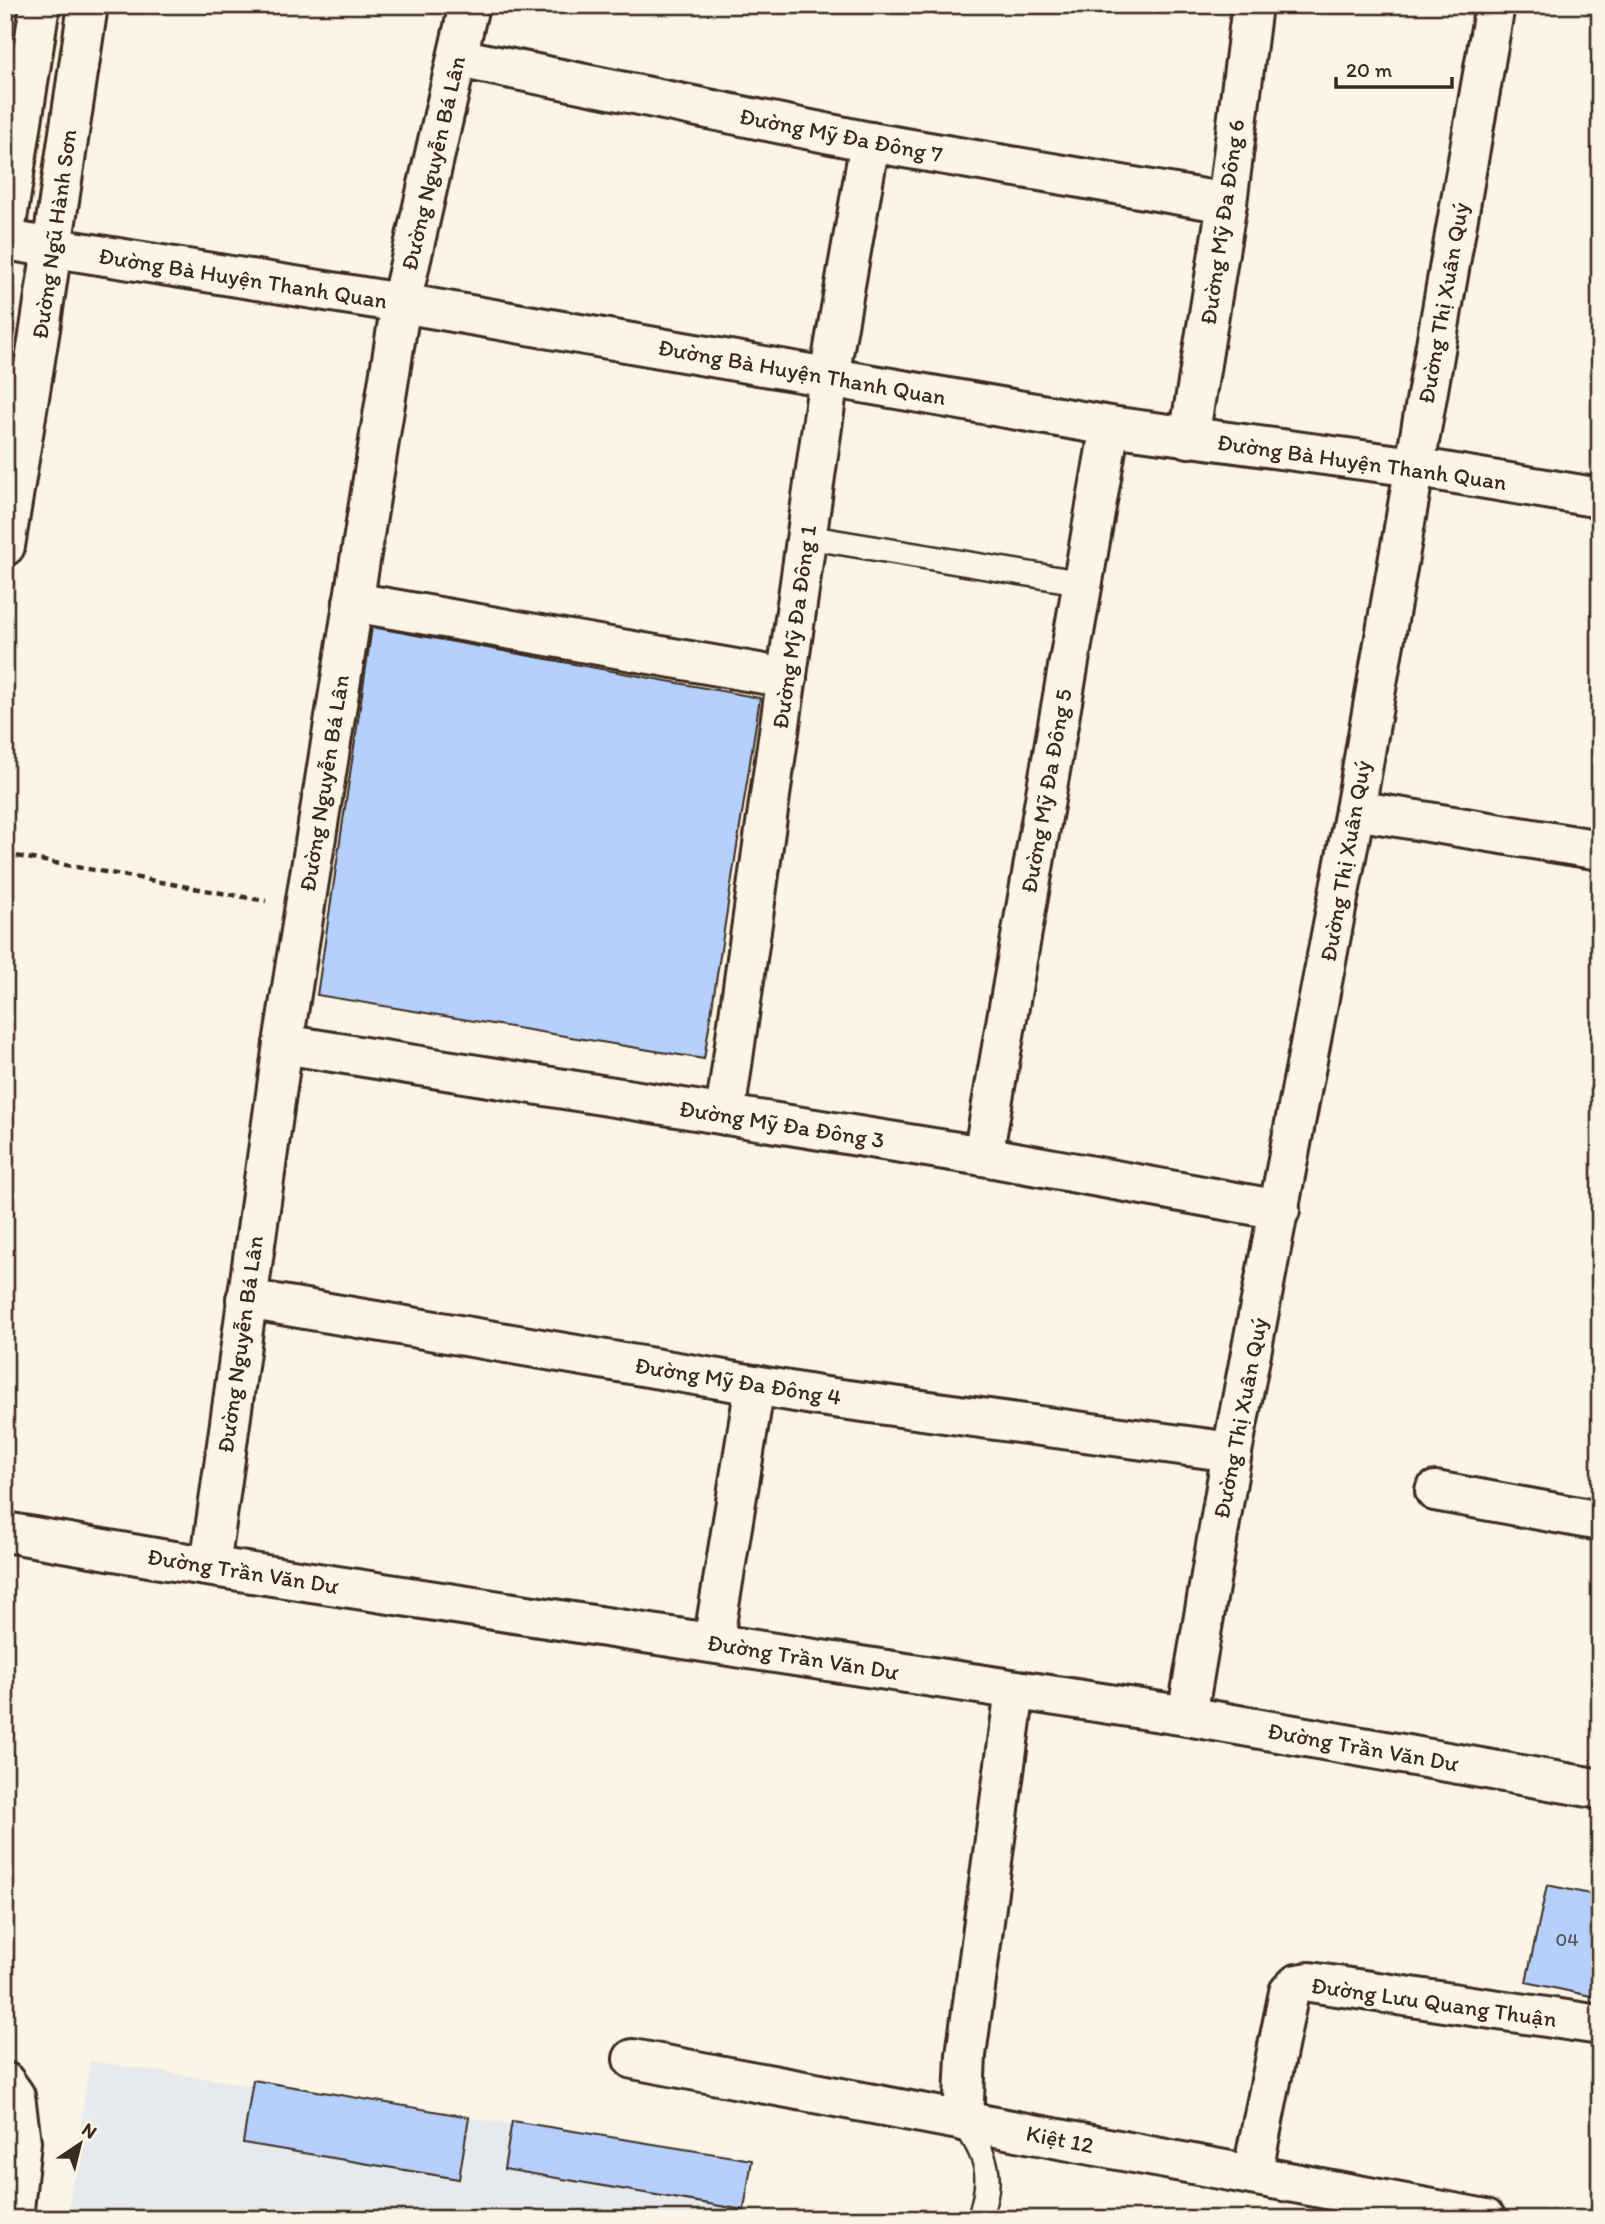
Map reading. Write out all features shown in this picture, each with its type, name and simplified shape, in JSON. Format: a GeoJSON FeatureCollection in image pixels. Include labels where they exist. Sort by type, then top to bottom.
{"type":"FeatureCollection","features":[{"type":"Feature","properties":{"kind":"main road","name":"Đường Ngũ Hành Sơn"},"geometry":{"type":"LineString","coordinates":[[5,232],[40,5]]}},
{"type":"Feature","properties":{"kind":"main road","name":"Đường Ngũ Hành Sơn"},"geometry":{"type":"LineString","coordinates":[[5,546],[88,5]]}},
{"type":"Feature","properties":{"kind":"main road","name":"Đường Nguyễn Bá Lân"},"geometry":{"type":"LineString","coordinates":[[210,1566],[283,1044],[401,303],[469,5]]}},
{"type":"Feature","properties":{"kind":"main road","name":"Đường Mỹ Đa Đông 6"},"geometry":{"type":"LineString","coordinates":[[1189,438],[1227,203],[1252,5]]}},
{"type":"Feature","properties":{"kind":"main road","name":"Đường Thị Xuân Quý"},"geometry":{"type":"LineString","coordinates":[[1186,1716],[1232,1452],[1356,810],[1495,5]]}},
{"type":"Feature","properties":{"kind":"main road","name":"Đường Mỹ Đa Đông 7"},"geometry":{"type":"LineString","coordinates":[[458,58],[870,142],[1227,203]]}},
{"type":"Feature","properties":{"kind":"main road","name":"Đường Mỹ Đa Đông 1"},"geometry":{"type":"LineString","coordinates":[[725,1115],[829,377],[870,142]]}},
{"type":"Feature","properties":{"kind":"main road","name":"Đường Bà Huyện Thanh Quan"},"geometry":{"type":"LineString","coordinates":[[5,240],[401,303],[1110,426],[1414,467],[1600,498]]}},
{"type":"Feature","properties":{"kind":"main road","name":"Đường Mỹ Đa Đông 5"},"geometry":{"type":"LineString","coordinates":[[983,1156],[1110,426]]}},
{"type":"Feature","properties":{"kind":"main road"},"geometry":{"type":"LineString","coordinates":[[353,602],[787,678]]}},
{"type":"Feature","properties":{"kind":"main road"},"geometry":{"type":"LineString","coordinates":[[1356,810],[1600,850]]}},
{"type":"Feature","properties":{"kind":"main road","name":"Đường Mỹ Đa Đông 3"},"geometry":{"type":"LineString","coordinates":[[283,1044],[983,1156],[1280,1210]]}},
{"type":"Feature","properties":{"kind":"main road","name":"Đường Mỹ Đa Đông 4"},"geometry":{"type":"LineString","coordinates":[[246,1299],[755,1385],[1232,1452]]}},
{"type":"Feature","properties":{"kind":"main road"},"geometry":{"type":"LineString","coordinates":[[713,1643],[755,1385]]}},
{"type":"Feature","properties":{"kind":"main road"},"geometry":{"type":"LineString","coordinates":[[1435,1491],[1600,1521]]}},
{"type":"Feature","properties":{"kind":"main road","name":"Đường Trần Văn Dư"},"geometry":{"type":"LineString","coordinates":[[5,1532],[161,1559],[1186,1716],[1600,1789]]}},
{"type":"Feature","properties":{"kind":"main road"},"geometry":{"type":"LineString","coordinates":[[963,2120],[966,2055],[1015,1690]]}},
{"type":"Feature","properties":{"kind":"main road","name":"Đường Lưu Quang Thuận"},"geometry":{"type":"LineString","coordinates":[[1252,2175],[1289,1992],[1297,1984],[1310,1982],[1600,2025]]}},
{"type":"Feature","properties":{"kind":"main road","name":"Kiệt 12"},"geometry":{"type":"LineString","coordinates":[[634,2059],[1486,2219]]}},
{"type":"Feature","properties":{"kind":"main road"},"geometry":{"type":"LineString","coordinates":[[5,2082],[15,2096],[22,2142],[13,2219]]}},
{"type":"Feature","properties":{"kind":"lane"},"geometry":{"type":"LineString","coordinates":[[807,537],[1083,583]]}},
{"type":"Feature","properties":{"kind":"lane"},"geometry":{"type":"LineString","coordinates":[[963,2120],[974,2138],[988,2172],[989,2183],[979,2219]]}},
{"type":"Feature","properties":{"kind":"path"},"geometry":{"type":"LineString","coordinates":[[5,855],[304,908]]}},
{"type":"Feature","properties":{"kind":"shaded area"},"geometry":{"type":"Polygon","coordinates":[[[90,2061],[752,2160],[744,2219],[67,2219],[90,2061]]]}},
{"type":"Feature","properties":{"kind":"building"},"geometry":{"type":"Polygon","coordinates":[[[372,627],[760,698],[704,1059],[317,995],[372,627]]]}},
{"type":"Feature","properties":{"kind":"building"},"geometry":{"type":"Polygon","coordinates":[[[1547,1885],[1600,1896],[1600,1998],[1526,1982],[1547,1885]]]}},
{"type":"Feature","properties":{"kind":"building"},"geometry":{"type":"Polygon","coordinates":[[[253,2080],[469,2117],[459,2179],[243,2143],[253,2080]]]}},
{"type":"Feature","properties":{"kind":"building"},"geometry":{"type":"Polygon","coordinates":[[[512,2121],[752,2160],[744,2210],[504,2169],[512,2121]]]}}]}
